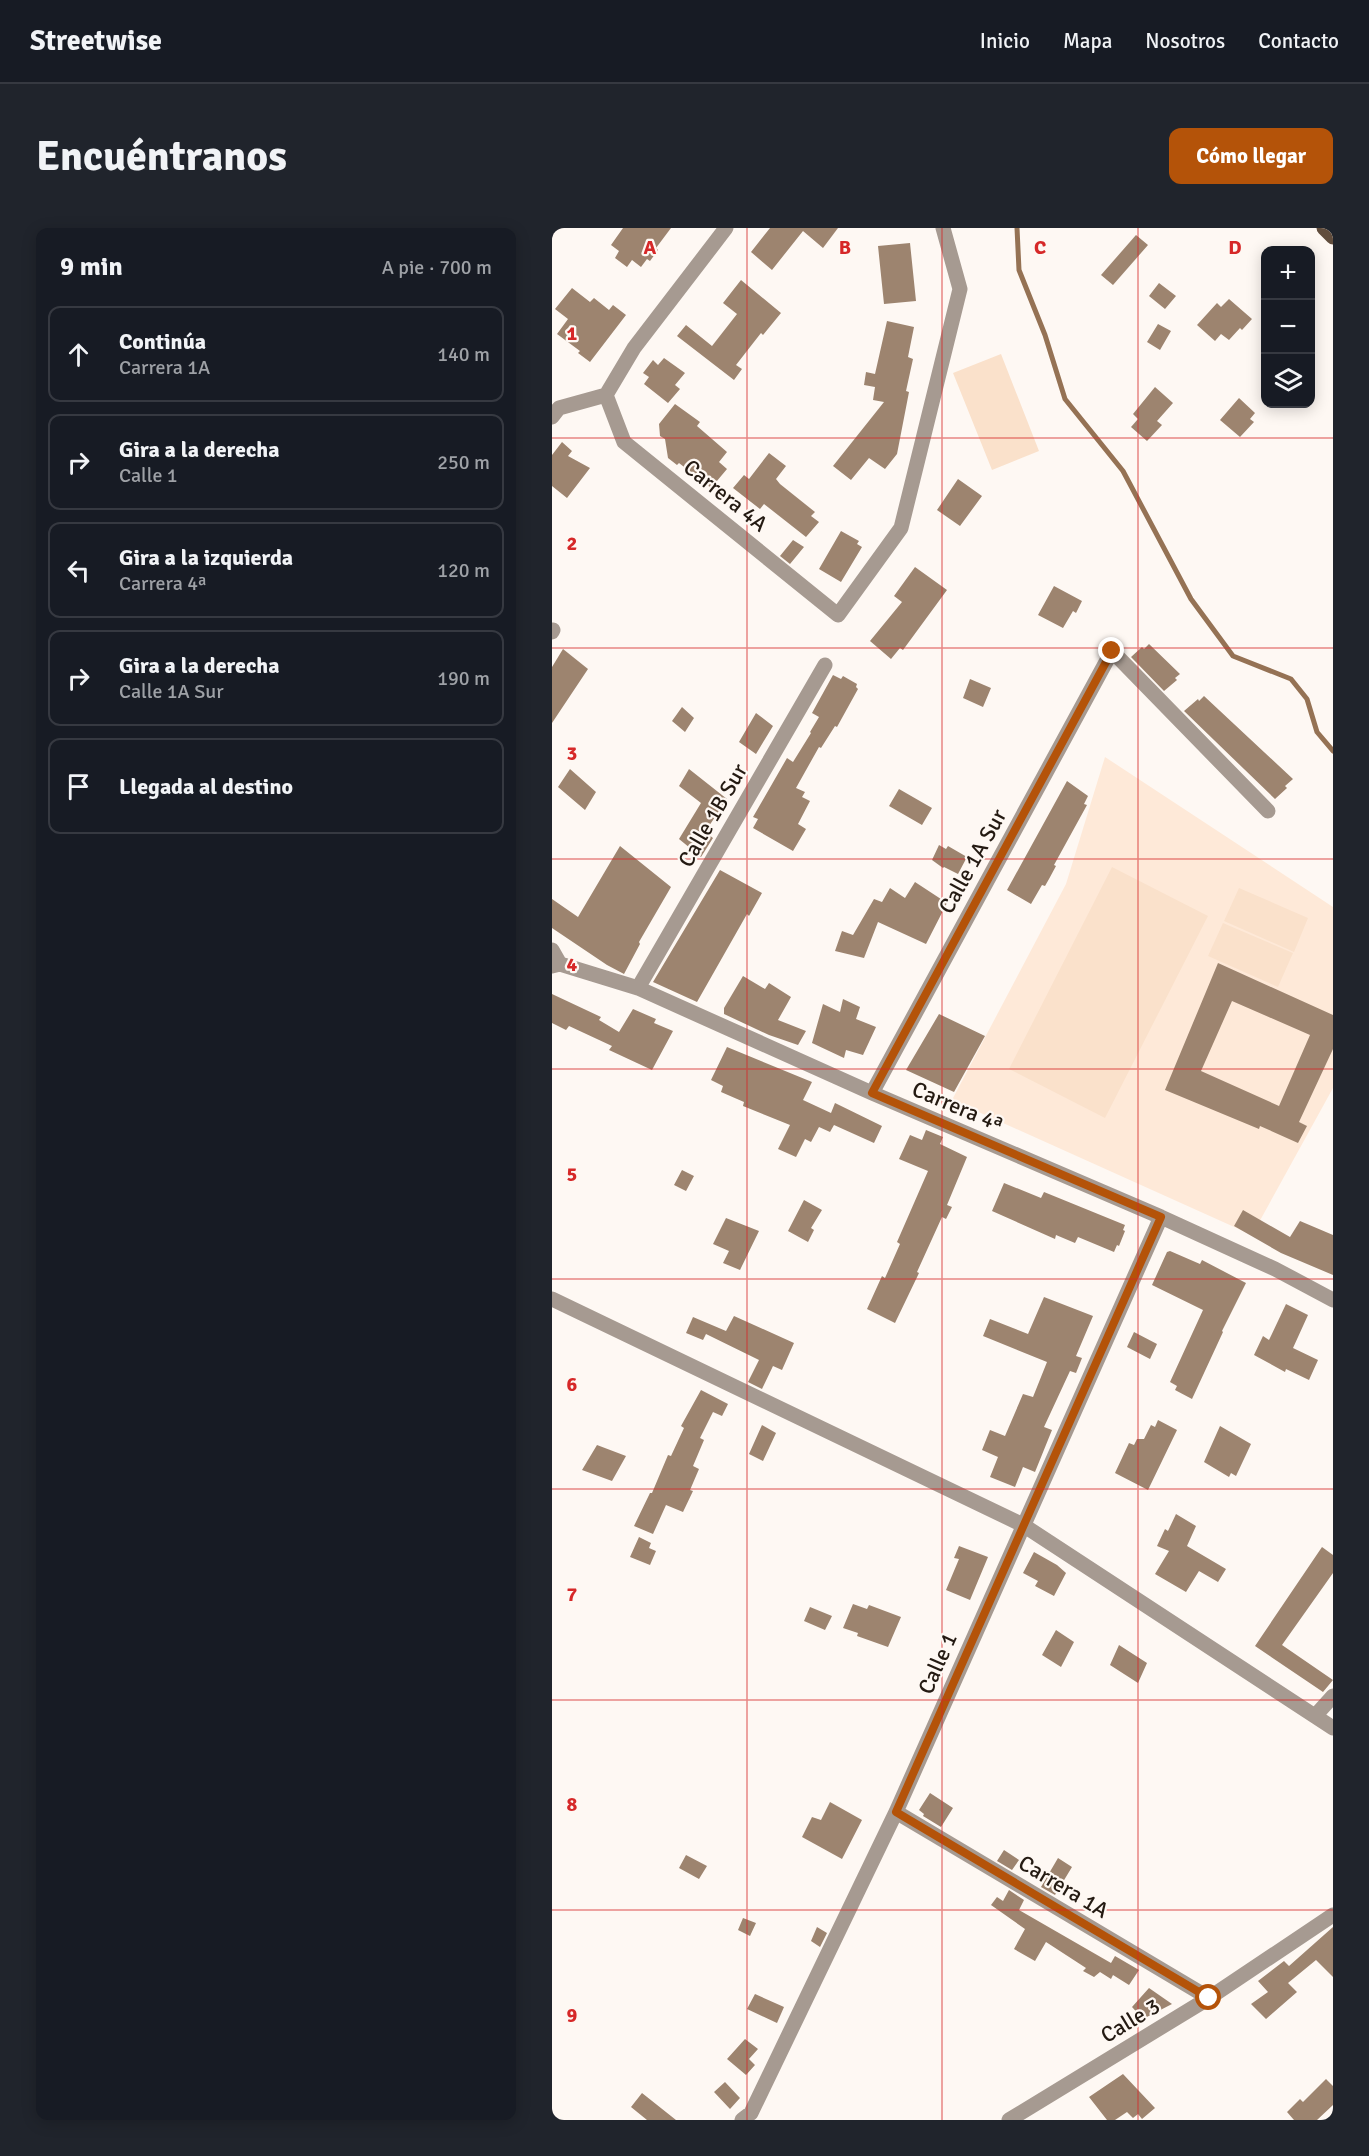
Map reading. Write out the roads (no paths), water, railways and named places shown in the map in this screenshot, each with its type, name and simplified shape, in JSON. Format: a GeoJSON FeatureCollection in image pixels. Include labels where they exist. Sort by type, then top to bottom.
{"type":"FeatureCollection","features":[{"type":"Feature","properties":{"kind":"main road"},"geometry":{"type":"LineString","coordinates":[[1324,228],[1333,237]]}},
{"type":"Feature","properties":{"kind":"street"},"geometry":{"type":"LineString","coordinates":[[552,417],[559,408],[606,395],[634,348],[726,228]]}},
{"type":"Feature","properties":{"kind":"street","name":"Carrera 4A"},"geometry":{"type":"LineString","coordinates":[[606,395],[624,442],[838,615],[901,528],[960,289],[943,228]]}},
{"type":"Feature","properties":{"kind":"street","name":"Calle 1A Sur"},"geometry":{"type":"LineString","coordinates":[[872,1093],[1112,651],[1268,812]]}},
{"type":"Feature","properties":{"kind":"street","name":"Calle 1B Sur"},"geometry":{"type":"LineString","coordinates":[[638,988],[825,665]]}},
{"type":"Feature","properties":{"kind":"street"},"geometry":{"type":"LineString","coordinates":[[552,950],[556,965]]}},
{"type":"Feature","properties":{"kind":"street","name":"Carrera 4ª"},"geometry":{"type":"LineString","coordinates":[[556,965],[638,988],[872,1093],[1161,1217],[1275,1269],[1333,1300]]}},
{"type":"Feature","properties":{"kind":"street","name":"Calle 1"},"geometry":{"type":"LineString","coordinates":[[742,2120],[751,2113],[896,1812],[1161,1217]]}},
{"type":"Feature","properties":{"kind":"street"},"geometry":{"type":"LineString","coordinates":[[552,1299],[1023,1525],[1333,1728]]}},
{"type":"Feature","properties":{"kind":"street"},"geometry":{"type":"LineString","coordinates":[[1315,1716],[1333,1696]]}},
{"type":"Feature","properties":{"kind":"street","name":"Carrera 1A"},"geometry":{"type":"LineString","coordinates":[[896,1812],[1209,1998]]}},
{"type":"Feature","properties":{"kind":"street","name":"Calle 3"},"geometry":{"type":"LineString","coordinates":[[1009,2120],[1209,1998],[1333,1915]]}},
{"type":"Feature","properties":{"kind":"waterway"},"geometry":{"type":"LineString","coordinates":[[1017,228],[1019,270],[1045,335],[1065,399],[1123,471],[1191,599],[1233,656],[1291,679],[1307,699],[1317,732],[1333,751]]}}]}
